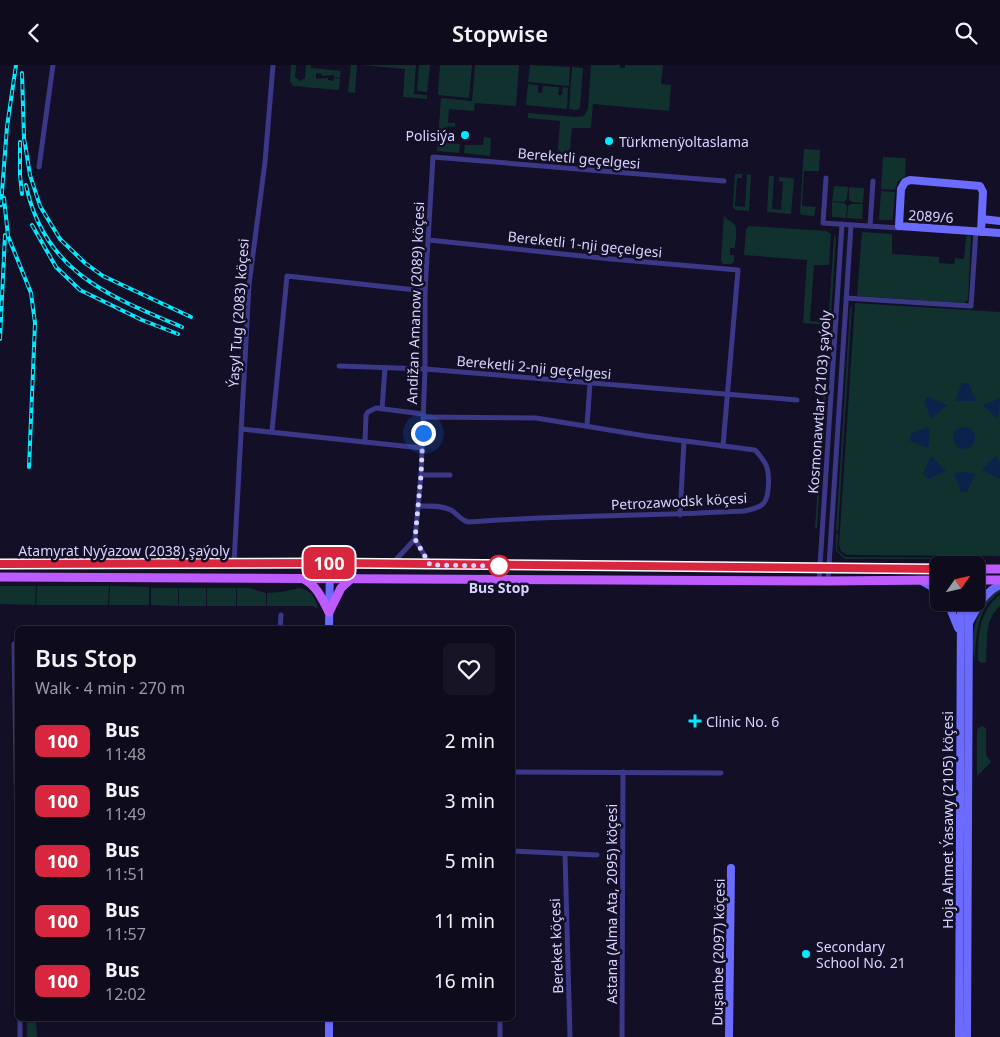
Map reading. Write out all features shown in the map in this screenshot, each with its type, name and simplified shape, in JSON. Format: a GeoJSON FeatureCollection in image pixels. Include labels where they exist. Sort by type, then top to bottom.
{"type":"FeatureCollection","features":[{"type":"Feature","properties":{"kind":"main road"},"geometry":{"type":"LineString","coordinates":[[899,226],[901,189],[905,182],[910,180],[980,186],[984,192],[982,219],[978,232]]}},
{"type":"Feature","properties":{"kind":"main road"},"geometry":{"type":"LineString","coordinates":[[982,219],[1000,221]]}},
{"type":"Feature","properties":{"kind":"main road","name":"2089/6"},"geometry":{"type":"LineString","coordinates":[[899,226],[1000,233]]}},
{"type":"Feature","properties":{"kind":"main road"},"geometry":{"type":"LineString","coordinates":[[329,626],[330,563]]}},
{"type":"Feature","properties":{"kind":"main road","name":"Atamyrat Nyýazow (2038) şaýoly"},"geometry":{"type":"LineString","coordinates":[[0,564],[330,563],[930,569]]}},
{"type":"Feature","properties":{"kind":"main road"},"geometry":{"type":"LineString","coordinates":[[985,569],[1000,569]]}},
{"type":"Feature","properties":{"kind":"main road","name":"Atamyrat Nyýazow (2038) şaýoly"},"geometry":{"type":"LineString","coordinates":[[0,577],[353,577],[818,581],[930,580]]}},
{"type":"Feature","properties":{"kind":"main road"},"geometry":{"type":"LineString","coordinates":[[302,577],[316,587],[329,612]]}},
{"type":"Feature","properties":{"kind":"main road"},"geometry":{"type":"LineString","coordinates":[[329,612],[341,588],[353,577]]}},
{"type":"Feature","properties":{"kind":"main road"},"geometry":{"type":"LineString","coordinates":[[918,579],[930,586]]}},
{"type":"Feature","properties":{"kind":"main road"},"geometry":{"type":"LineString","coordinates":[[985,580],[1000,580]]}},
{"type":"Feature","properties":{"kind":"main road"},"geometry":{"type":"LineString","coordinates":[[968,624],[983,598],[993,588],[1000,585]]}},
{"type":"Feature","properties":{"kind":"main road"},"geometry":{"type":"LineString","coordinates":[[952,611],[960,633]]}},
{"type":"Feature","properties":{"kind":"main road","name":"Hoja Ahmet Ýasawy (2105) köçesi"},"geometry":{"type":"LineString","coordinates":[[959,1037],[961,611]]}},
{"type":"Feature","properties":{"kind":"main road","name":"Hoja Ahmet Ýasawy (2105) köçesi"},"geometry":{"type":"LineString","coordinates":[[967,1037],[969,611]]}},
{"type":"Feature","properties":{"kind":"main road","name":"Duşanbe (2097) köçesi"},"geometry":{"type":"LineString","coordinates":[[729,1037],[731,868]]}},
{"type":"Feature","properties":{"kind":"main road"},"geometry":{"type":"LineString","coordinates":[[329,1021],[329,1037]]}},
{"type":"Feature","properties":{"kind":"street"},"geometry":{"type":"LineString","coordinates":[[39,167],[53,65]]}},
{"type":"Feature","properties":{"kind":"street","name":"Ýaşyl Tug (2083) köçesi"},"geometry":{"type":"LineString","coordinates":[[234,563],[249,285],[265,162],[273,65]]}},
{"type":"Feature","properties":{"kind":"street","name":"Bereketli geçelgesi"},"geometry":{"type":"LineString","coordinates":[[433,157],[724,181]]}},
{"type":"Feature","properties":{"kind":"street","name":"Andižan Amanow (2089) köçesi"},"geometry":{"type":"LineString","coordinates":[[415,539],[421,475],[425,369],[425,291],[429,240],[430,177],[433,157]]}},
{"type":"Feature","properties":{"kind":"street"},"geometry":{"type":"LineString","coordinates":[[826,178],[823,223],[898,228],[899,226]]}},
{"type":"Feature","properties":{"kind":"street"},"geometry":{"type":"LineString","coordinates":[[870,226],[873,181]]}},
{"type":"Feature","properties":{"kind":"street","name":"Kosmonawtlar (2103) şaýoly"},"geometry":{"type":"LineString","coordinates":[[828,581],[824,568],[842,225]]}},
{"type":"Feature","properties":{"kind":"street","name":"Kosmonawtlar (2103) şaýoly"},"geometry":{"type":"LineString","coordinates":[[818,581],[824,568],[851,225]]}},
{"type":"Feature","properties":{"kind":"street"},"geometry":{"type":"LineString","coordinates":[[846,298],[971,306],[978,232]]}},
{"type":"Feature","properties":{"kind":"street","name":"Bereketli 1-nji geçelgesi"},"geometry":{"type":"LineString","coordinates":[[429,240],[738,270],[728,395]]}},
{"type":"Feature","properties":{"kind":"street"},"geometry":{"type":"LineString","coordinates":[[272,431],[286,276],[425,291]]}},
{"type":"Feature","properties":{"kind":"street","name":"Bereketli 2-nji geçelgesi"},"geometry":{"type":"LineString","coordinates":[[339,366],[425,369],[797,401]]}},
{"type":"Feature","properties":{"kind":"street"},"geometry":{"type":"LineString","coordinates":[[365,442],[366,415],[370,410],[382,409],[385,368]]}},
{"type":"Feature","properties":{"kind":"street"},"geometry":{"type":"LineString","coordinates":[[587,426],[590,383]]}},
{"type":"Feature","properties":{"kind":"street"},"geometry":{"type":"LineString","coordinates":[[723,446],[728,395]]}},
{"type":"Feature","properties":{"kind":"street","name":"Petrozawodsk köçesi"},"geometry":{"type":"LineString","coordinates":[[382,409],[423,415],[536,417],[684,441],[755,450],[766,464],[767,498],[763,504],[744,511],[680,515],[516,518],[468,522],[462,521],[452,511],[444,507],[418,506]]}},
{"type":"Feature","properties":{"kind":"street"},"geometry":{"type":"LineString","coordinates":[[241,429],[422,448]]}},
{"type":"Feature","properties":{"kind":"street"},"geometry":{"type":"LineString","coordinates":[[680,515],[684,441]]}},
{"type":"Feature","properties":{"kind":"street"},"geometry":{"type":"LineString","coordinates":[[421,475],[450,475]]}},
{"type":"Feature","properties":{"kind":"street"},"geometry":{"type":"LineString","coordinates":[[392,565],[415,539],[430,565]]}},
{"type":"Feature","properties":{"kind":"street"},"geometry":{"type":"LineString","coordinates":[[280,626],[281,615]]}},
{"type":"Feature","properties":{"kind":"street"},"geometry":{"type":"LineString","coordinates":[[515,772],[722,773]]}},
{"type":"Feature","properties":{"kind":"street","name":"Astana (Alma Ata, 2095) köçesi"},"geometry":{"type":"LineString","coordinates":[[622,1037],[623,772]]}},
{"type":"Feature","properties":{"kind":"street"},"geometry":{"type":"LineString","coordinates":[[515,851],[597,855]]}},
{"type":"Feature","properties":{"kind":"street","name":"Bereket köçesi"},"geometry":{"type":"LineString","coordinates":[[565,854],[570,1037]]}},
{"type":"Feature","properties":{"kind":"street"},"geometry":{"type":"LineString","coordinates":[[20,1021],[20,1037]]}},
{"type":"Feature","properties":{"kind":"street"},"geometry":{"type":"LineString","coordinates":[[500,1021],[500,1037]]}},
{"type":"Feature","properties":{"kind":"green space"},"geometry":{"type":"Polygon","coordinates":[[[291,65],[296,65],[295,77],[300,81],[305,78],[306,65],[311,65],[311,68],[341,71],[340,78],[334,77],[334,75],[322,76],[322,74],[316,73],[316,79],[328,78],[328,80],[333,81],[334,78],[340,79],[339,90],[293,86],[290,81],[291,65]]]}},
{"type":"Feature","properties":{"kind":"green space"},"geometry":{"type":"Polygon","coordinates":[[[351,65],[357,65],[355,93],[348,92],[351,65]]]}},
{"type":"Feature","properties":{"kind":"green space"},"geometry":{"type":"Polygon","coordinates":[[[362,65],[416,65],[414,94],[427,95],[427,99],[403,97],[405,69],[362,65]]]}},
{"type":"Feature","properties":{"kind":"green space"},"geometry":{"type":"Polygon","coordinates":[[[419,65],[430,65],[427,92],[417,91],[419,65]]]}},
{"type":"Feature","properties":{"kind":"green space"},"geometry":{"type":"Polygon","coordinates":[[[440,65],[472,65],[469,98],[438,95],[440,65]]]}},
{"type":"Feature","properties":{"kind":"green space"},"geometry":{"type":"Polygon","coordinates":[[[475,65],[519,65],[516,106],[475,103],[474,111],[449,109],[448,123],[455,123],[455,127],[447,126],[447,131],[444,131],[443,136],[446,136],[446,143],[460,144],[459,153],[437,151],[441,98],[472,101],[475,65]]]}},
{"type":"Feature","properties":{"kind":"green space"},"geometry":{"type":"Polygon","coordinates":[[[530,65],[570,67],[569,86],[528,82],[530,65]]]}},
{"type":"Feature","properties":{"kind":"green space"},"geometry":{"type":"Polygon","coordinates":[[[591,65],[620,65],[620,68],[625,68],[625,65],[663,65],[661,84],[671,85],[669,111],[593,104],[591,128],[572,128],[569,160],[557,159],[557,150],[560,153],[560,157],[563,158],[564,155],[558,149],[560,121],[528,118],[528,113],[584,116],[588,108],[591,65]]]}},
{"type":"Feature","properties":{"kind":"green space"},"geometry":{"type":"Polygon","coordinates":[[[572,67],[583,68],[580,108],[578,110],[569,109],[572,67]]]}},
{"type":"Feature","properties":{"kind":"green space"},"geometry":{"type":"Polygon","coordinates":[[[528,84],[538,85],[538,93],[542,93],[543,86],[559,87],[558,95],[562,95],[563,87],[568,88],[567,109],[526,105],[528,84]]]}},
{"type":"Feature","properties":{"kind":"green space"},"geometry":{"type":"Polygon","coordinates":[[[484,137],[491,138],[490,156],[464,153],[465,145],[483,145],[484,137]]]}},
{"type":"Feature","properties":{"kind":"green space"},"geometry":{"type":"Polygon","coordinates":[[[804,149],[820,150],[819,171],[804,171],[802,206],[816,207],[814,216],[802,215],[800,213],[804,149]]]}},
{"type":"Feature","properties":{"kind":"green space"},"geometry":{"type":"Polygon","coordinates":[[[883,157],[906,158],[905,176],[898,181],[895,190],[881,189],[883,157]]]}},
{"type":"Feature","properties":{"kind":"green space"},"geometry":{"type":"Polygon","coordinates":[[[735,174],[742,174],[742,178],[737,178],[735,206],[745,207],[747,174],[751,175],[749,211],[735,210],[733,207],[735,174]]]}},
{"type":"Feature","properties":{"kind":"green space"},"geometry":{"type":"Polygon","coordinates":[[[769,176],[774,176],[772,209],[781,210],[783,182],[779,181],[779,177],[794,179],[791,214],[767,212],[769,176]]]}},
{"type":"Feature","properties":{"kind":"green space"},"geometry":{"type":"Polygon","coordinates":[[[834,186],[848,187],[847,199],[844,202],[832,201],[834,186]]]}},
{"type":"Feature","properties":{"kind":"green space"},"geometry":{"type":"Polygon","coordinates":[[[849,187],[864,188],[863,203],[852,202],[849,199],[849,187]]]}},
{"type":"Feature","properties":{"kind":"green space"},"geometry":{"type":"Polygon","coordinates":[[[881,191],[895,192],[892,220],[879,220],[881,191]]]}},
{"type":"Feature","properties":{"kind":"green space"},"geometry":{"type":"Polygon","coordinates":[[[832,202],[844,203],[847,206],[846,218],[832,217],[832,202]]]}},
{"type":"Feature","properties":{"kind":"green space"},"geometry":{"type":"Polygon","coordinates":[[[851,204],[863,204],[862,219],[847,218],[848,206],[851,204]]]}},
{"type":"Feature","properties":{"kind":"green space"},"geometry":{"type":"Polygon","coordinates":[[[724,215],[736,228],[735,248],[730,248],[730,255],[734,255],[734,262],[731,264],[723,264],[721,260],[724,215]]]}},
{"type":"Feature","properties":{"kind":"green space"},"geometry":{"type":"Polygon","coordinates":[[[749,226],[826,231],[831,234],[829,265],[814,265],[810,321],[826,322],[826,325],[803,323],[807,260],[744,255],[746,229],[749,226]]]}},
{"type":"Feature","properties":{"kind":"green space"},"geometry":{"type":"Polygon","coordinates":[[[862,232],[892,234],[892,254],[939,257],[939,263],[954,264],[955,258],[964,259],[966,237],[968,235],[971,236],[968,300],[964,303],[857,296],[862,232]]]}},
{"type":"Feature","properties":{"kind":"green space"},"geometry":{"type":"Polygon","coordinates":[[[834,235],[836,238],[817,528],[815,528],[834,235]]]}},
{"type":"Feature","properties":{"kind":"green space"},"geometry":{"type":"Polygon","coordinates":[[[855,303],[1000,312],[1000,556],[847,555],[841,551],[839,545],[855,303]]]}},
{"type":"Feature","properties":{"kind":"green space"},"geometry":{"type":"Polygon","coordinates":[[[852,305],[838,531],[836,530],[850,309],[852,305]]]}},
{"type":"Feature","properties":{"kind":"green space"},"geometry":{"type":"Polygon","coordinates":[[[836,534],[838,534],[837,550],[845,557],[930,559],[845,559],[836,551],[836,534]]]}},
{"type":"Feature","properties":{"kind":"green space"},"geometry":{"type":"Polygon","coordinates":[[[0,586],[36,586],[35,605],[0,604],[0,586]]]}},
{"type":"Feature","properties":{"kind":"green space"},"geometry":{"type":"Polygon","coordinates":[[[37,586],[109,586],[108,605],[36,605],[37,586]]]}},
{"type":"Feature","properties":{"kind":"green space"},"geometry":{"type":"Polygon","coordinates":[[[110,586],[149,587],[149,605],[109,605],[110,586]]]}},
{"type":"Feature","properties":{"kind":"green space"},"geometry":{"type":"Polygon","coordinates":[[[151,588],[178,588],[178,606],[151,605],[151,588]]]}},
{"type":"Feature","properties":{"kind":"green space"},"geometry":{"type":"Polygon","coordinates":[[[179,588],[206,588],[206,606],[179,606],[179,588]]]}},
{"type":"Feature","properties":{"kind":"green space"},"geometry":{"type":"Polygon","coordinates":[[[207,588],[236,588],[236,606],[207,606],[207,588]]]}},
{"type":"Feature","properties":{"kind":"green space"},"geometry":{"type":"Polygon","coordinates":[[[237,588],[249,588],[266,593],[266,606],[237,606],[237,588]]]}},
{"type":"Feature","properties":{"kind":"green space"},"geometry":{"type":"Polygon","coordinates":[[[299,588],[306,590],[312,595],[318,609],[313,606],[267,606],[267,593],[299,588]]]}},
{"type":"Feature","properties":{"kind":"green space"},"geometry":{"type":"Polygon","coordinates":[[[1000,588],[1000,592],[992,598],[985,609],[985,604],[992,594],[1000,588]]]}},
{"type":"Feature","properties":{"kind":"green space"},"geometry":{"type":"Polygon","coordinates":[[[1000,595],[1000,606],[989,625],[986,662],[981,663],[978,660],[978,642],[981,625],[988,608],[1000,595]]]}},
{"type":"Feature","properties":{"kind":"green space"},"geometry":{"type":"Polygon","coordinates":[[[981,611],[984,611],[977,631],[975,660],[973,640],[981,611]]]}},
{"type":"Feature","properties":{"kind":"green space"},"geometry":{"type":"Polygon","coordinates":[[[982,726],[986,728],[986,755],[991,762],[977,776],[977,729],[982,726]]]}},
{"type":"Feature","properties":{"kind":"green space"},"geometry":{"type":"Polygon","coordinates":[[[27,1021],[36,1021],[37,1037],[27,1037],[27,1021]]]}},
{"type":"Feature","properties":{"kind":"water"},"geometry":{"type":"Polygon","coordinates":[[[962,383],[968,383],[976,401],[955,401],[962,383]]]}},
{"type":"Feature","properties":{"kind":"water"},"geometry":{"type":"Polygon","coordinates":[[[928,397],[947,405],[931,419],[924,401],[928,397]]]}},
{"type":"Feature","properties":{"kind":"water"},"geometry":{"type":"Polygon","coordinates":[[[1000,398],[998,420],[983,405],[1000,398]]]}},
{"type":"Feature","properties":{"kind":"water"},"geometry":{"type":"Polygon","coordinates":[[[929,427],[930,438],[928,448],[910,441],[910,434],[929,427]]]}},
{"type":"Feature","properties":{"kind":"water"},"geometry":{"type":"Polygon","coordinates":[[[960,427],[968,427],[975,434],[975,442],[968,449],[960,449],[953,442],[953,434],[960,427]]]}},
{"type":"Feature","properties":{"kind":"water"},"geometry":{"type":"Polygon","coordinates":[[[931,456],[946,471],[928,479],[923,474],[931,456]]]}},
{"type":"Feature","properties":{"kind":"water"},"geometry":{"type":"Polygon","coordinates":[[[997,456],[1000,465],[1000,479],[982,470],[997,456]]]}},
{"type":"Feature","properties":{"kind":"water"},"geometry":{"type":"Polygon","coordinates":[[[954,473],[975,474],[967,492],[961,492],[954,473]]]}},
{"type":"Feature","properties":{"kind":"railway"},"geometry":{"type":"LineString","coordinates":[[1,205],[7,127],[16,65]]}},
{"type":"Feature","properties":{"kind":"railway"},"geometry":{"type":"LineString","coordinates":[[22,73],[24,138],[30,175],[40,206],[60,239],[85,263],[103,276],[191,317]]}},
{"type":"Feature","properties":{"kind":"railway"},"geometry":{"type":"LineString","coordinates":[[20,142],[22,194]]}},
{"type":"Feature","properties":{"kind":"railway"},"geometry":{"type":"LineString","coordinates":[[26,185],[35,215],[48,240],[64,260],[83,277],[105,291],[129,304],[182,327]]}},
{"type":"Feature","properties":{"kind":"railway"},"geometry":{"type":"LineString","coordinates":[[4,198],[8,236],[31,293],[35,323],[29,467]]}},
{"type":"Feature","properties":{"kind":"railway"},"geometry":{"type":"LineString","coordinates":[[32,225],[56,267],[80,290],[142,320],[178,334]]}},
{"type":"Feature","properties":{"kind":"railway"},"geometry":{"type":"LineString","coordinates":[[0,339],[5,235]]}},
{"type":"Feature","properties":{"kind":"bus line","name":"100"},"geometry":{"type":"LineString","coordinates":[[0,564],[330,563],[562,567],[930,569]]}},
{"type":"Feature","properties":{"kind":"place","name":"Polisiýa"},"geometry":{"type":"Point","coordinates":[465,135]}},
{"type":"Feature","properties":{"kind":"place","name":"Türkmenÿoltaslama"},"geometry":{"type":"Point","coordinates":[609,141]}},
{"type":"Feature","properties":{"kind":"place","name":"Bus Stop"},"geometry":{"type":"Point","coordinates":[499,566]}},
{"type":"Feature","properties":{"kind":"place","name":"Clinic No. 6"},"geometry":{"type":"Point","coordinates":[695,721]}},
{"type":"Feature","properties":{"kind":"place","name":"Secondary School No. 21"},"geometry":{"type":"Point","coordinates":[806,954]}},
{"type":"Feature","properties":{"kind":"route"},"geometry":{"type":"LineString","coordinates":[[423,433],[415,539],[422,552],[430,565],[506,566],[499,566]]}}]}
